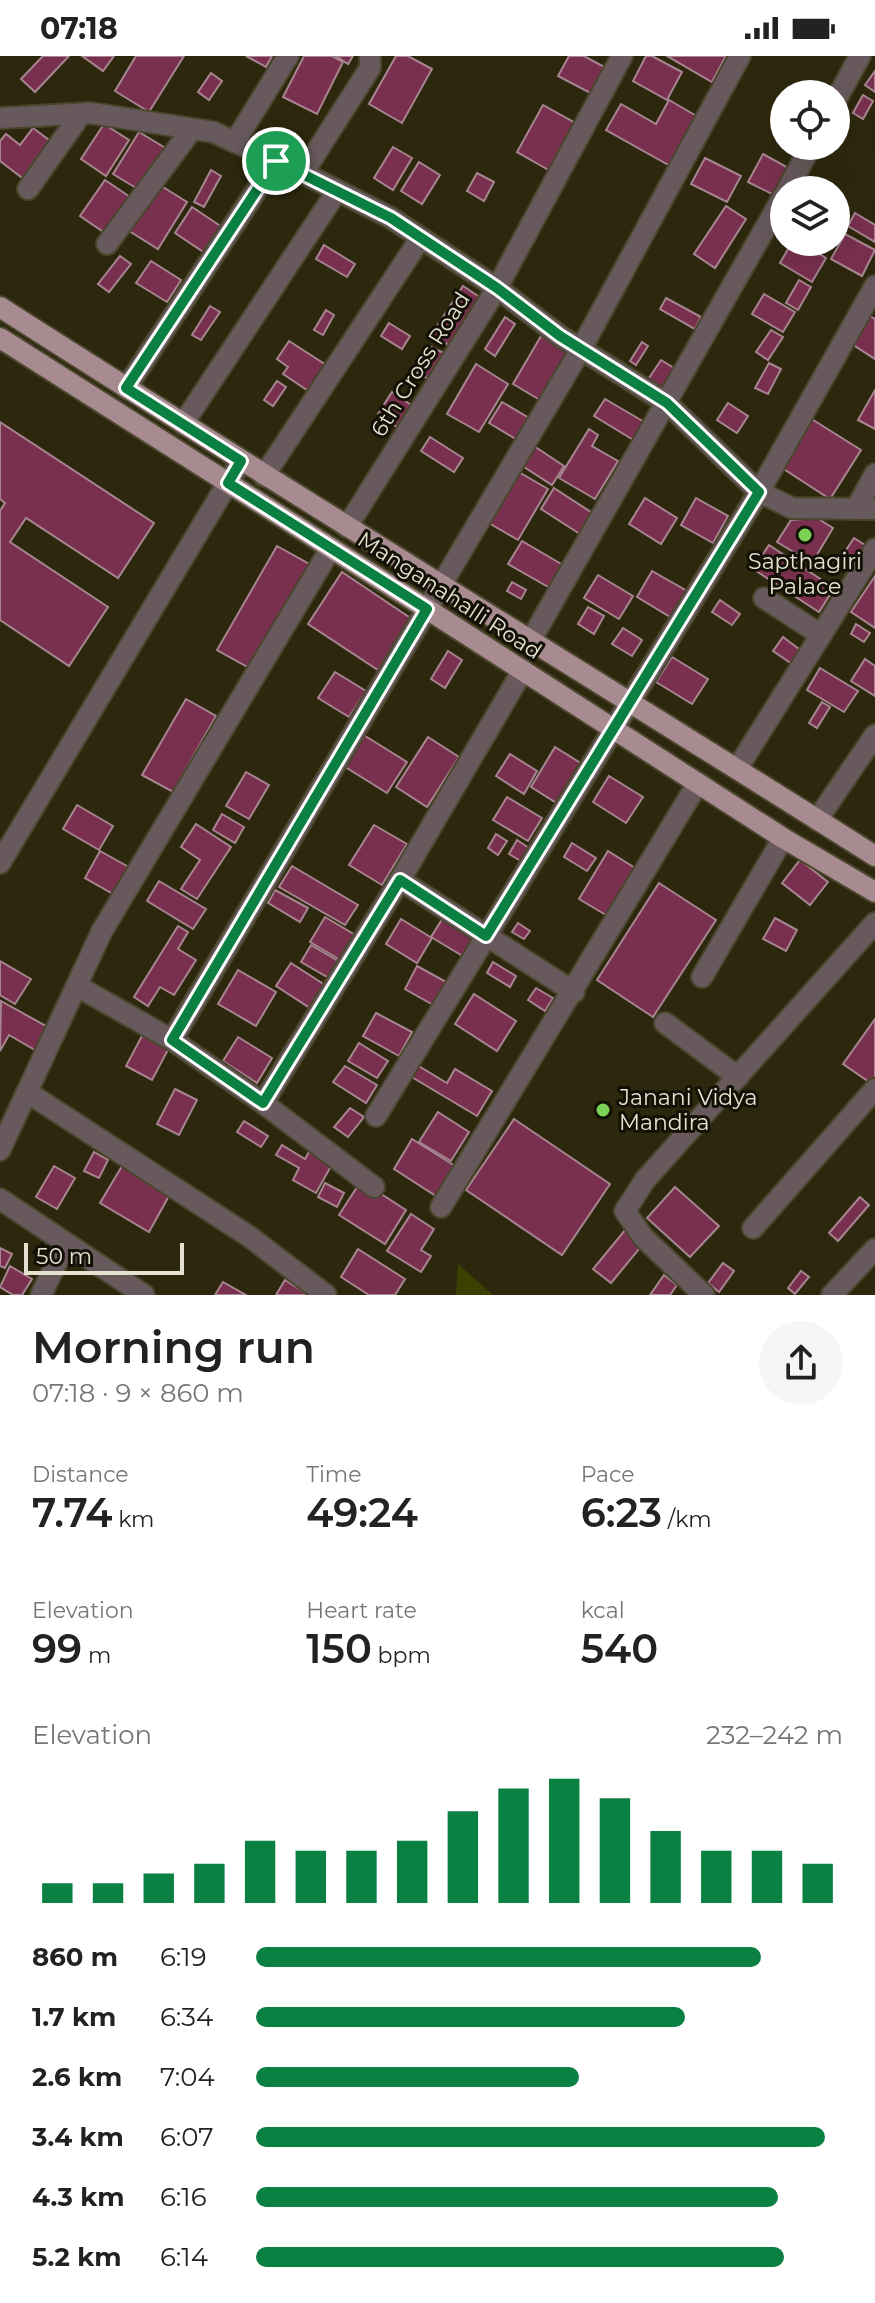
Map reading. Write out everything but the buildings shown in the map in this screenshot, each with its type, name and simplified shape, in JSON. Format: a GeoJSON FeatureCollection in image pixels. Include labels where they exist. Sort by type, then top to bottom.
{"type":"FeatureCollection","features":[{"type":"Feature","properties":{"kind":"main road","name":"Manganahalli Road"},"geometry":{"type":"LineString","coordinates":[[0,307],[264,476],[875,856]]}},
{"type":"Feature","properties":{"kind":"main road","name":"Manganahalli Road"},"geometry":{"type":"LineString","coordinates":[[0,338],[783,838],[875,892]]}},
{"type":"Feature","properties":{"kind":"street"},"geometry":{"type":"LineString","coordinates":[[235,142],[288,56]]}},
{"type":"Feature","properties":{"kind":"street"},"geometry":{"type":"LineString","coordinates":[[303,173],[370,68],[370,56]]}},
{"type":"Feature","properties":{"kind":"street","name":"6th Cross Road"},"geometry":{"type":"LineString","coordinates":[[347,527],[497,288],[622,56]]}},
{"type":"Feature","properties":{"kind":"street"},"geometry":{"type":"LineString","coordinates":[[172,1040],[581,349],[740,56]]}},
{"type":"Feature","properties":{"kind":"street"},"geometry":{"type":"LineString","coordinates":[[847,80],[860,56]]}},
{"type":"Feature","properties":{"kind":"street"},"geometry":{"type":"LineString","coordinates":[[28,189],[81,114]]}},
{"type":"Feature","properties":{"kind":"street"},"geometry":{"type":"LineString","coordinates":[[0,118],[81,114],[213,132],[391,218],[497,288],[581,349],[667,403],[759,492],[792,508],[865,509],[875,474]]}},
{"type":"Feature","properties":{"kind":"street"},"geometry":{"type":"LineString","coordinates":[[107,244],[192,129]]}},
{"type":"Feature","properties":{"kind":"street"},"geometry":{"type":"LineString","coordinates":[[126,388],[276,161]]}},
{"type":"Feature","properties":{"kind":"street"},"geometry":{"type":"LineString","coordinates":[[183,424],[337,191]]}},
{"type":"Feature","properties":{"kind":"street"},"geometry":{"type":"LineString","coordinates":[[531,640],[770,219]]}},
{"type":"Feature","properties":{"kind":"street"},"geometry":{"type":"LineString","coordinates":[[264,476],[420,239]]}},
{"type":"Feature","properties":{"kind":"street"},"geometry":{"type":"LineString","coordinates":[[376,1116],[759,492],[875,286]]}},
{"type":"Feature","properties":{"kind":"street"},"geometry":{"type":"LineString","coordinates":[[1,860],[241,461]]}},
{"type":"Feature","properties":{"kind":"street"},"geometry":{"type":"LineString","coordinates":[[0,1150],[102,931],[331,548]]}},
{"type":"Feature","properties":{"kind":"street"},"geometry":{"type":"LineString","coordinates":[[737,769],[875,549]]}},
{"type":"Feature","properties":{"kind":"street"},"geometry":{"type":"LineString","coordinates":[[764,598],[821,635]]}},
{"type":"Feature","properties":{"kind":"street"},"geometry":{"type":"LineString","coordinates":[[263,1103],[400,880],[523,670]]}},
{"type":"Feature","properties":{"kind":"street"},"geometry":{"type":"LineString","coordinates":[[817,820],[875,735]]}},
{"type":"Feature","properties":{"kind":"street"},"geometry":{"type":"LineString","coordinates":[[441,1207],[698,783]]}},
{"type":"Feature","properties":{"kind":"street"},"geometry":{"type":"LineString","coordinates":[[702,977],[783,838]]}},
{"type":"Feature","properties":{"kind":"street"},"geometry":{"type":"LineString","coordinates":[[400,880],[574,992]]}},
{"type":"Feature","properties":{"kind":"street"},"geometry":{"type":"LineString","coordinates":[[704,1295],[643,1237],[625,1211],[645,1180],[875,923]]}},
{"type":"Feature","properties":{"kind":"street"},"geometry":{"type":"LineString","coordinates":[[77,986],[172,1040],[263,1103],[374,1187]]}},
{"type":"Feature","properties":{"kind":"street"},"geometry":{"type":"LineString","coordinates":[[665,1023],[738,1077]]}},
{"type":"Feature","properties":{"kind":"street"},"geometry":{"type":"LineString","coordinates":[[753,1228],[875,1089]]}},
{"type":"Feature","properties":{"kind":"street"},"geometry":{"type":"LineString","coordinates":[[27,1092],[250,1237],[326,1295]]}},
{"type":"Feature","properties":{"kind":"street"},"geometry":{"type":"LineString","coordinates":[[0,1199],[144,1295]]}},
{"type":"Feature","properties":{"kind":"street"},"geometry":{"type":"LineString","coordinates":[[41,1295],[66,1243]]}},
{"type":"Feature","properties":{"kind":"street"},"geometry":{"type":"LineString","coordinates":[[832,1295],[875,1249]]}},
{"type":"Feature","properties":{"kind":"green space"},"geometry":{"type":"Polygon","coordinates":[[[458,1264],[493,1295],[456,1295],[458,1264]]]}},
{"type":"Feature","properties":{"kind":"place","name":"Sapthagiri Palace"},"geometry":{"type":"Point","coordinates":[805,535]}},
{"type":"Feature","properties":{"kind":"place","name":"Janani Vidya Mandira"},"geometry":{"type":"Point","coordinates":[603,1110]}},
{"type":"Feature","properties":{"kind":"route"},"geometry":{"type":"LineString","coordinates":[[276,161],[391,218],[497,288],[560,336],[667,403],[759,492],[486,936],[400,880],[263,1103],[172,1040],[427,609],[228,483],[241,461],[126,388],[276,161]]}}]}
